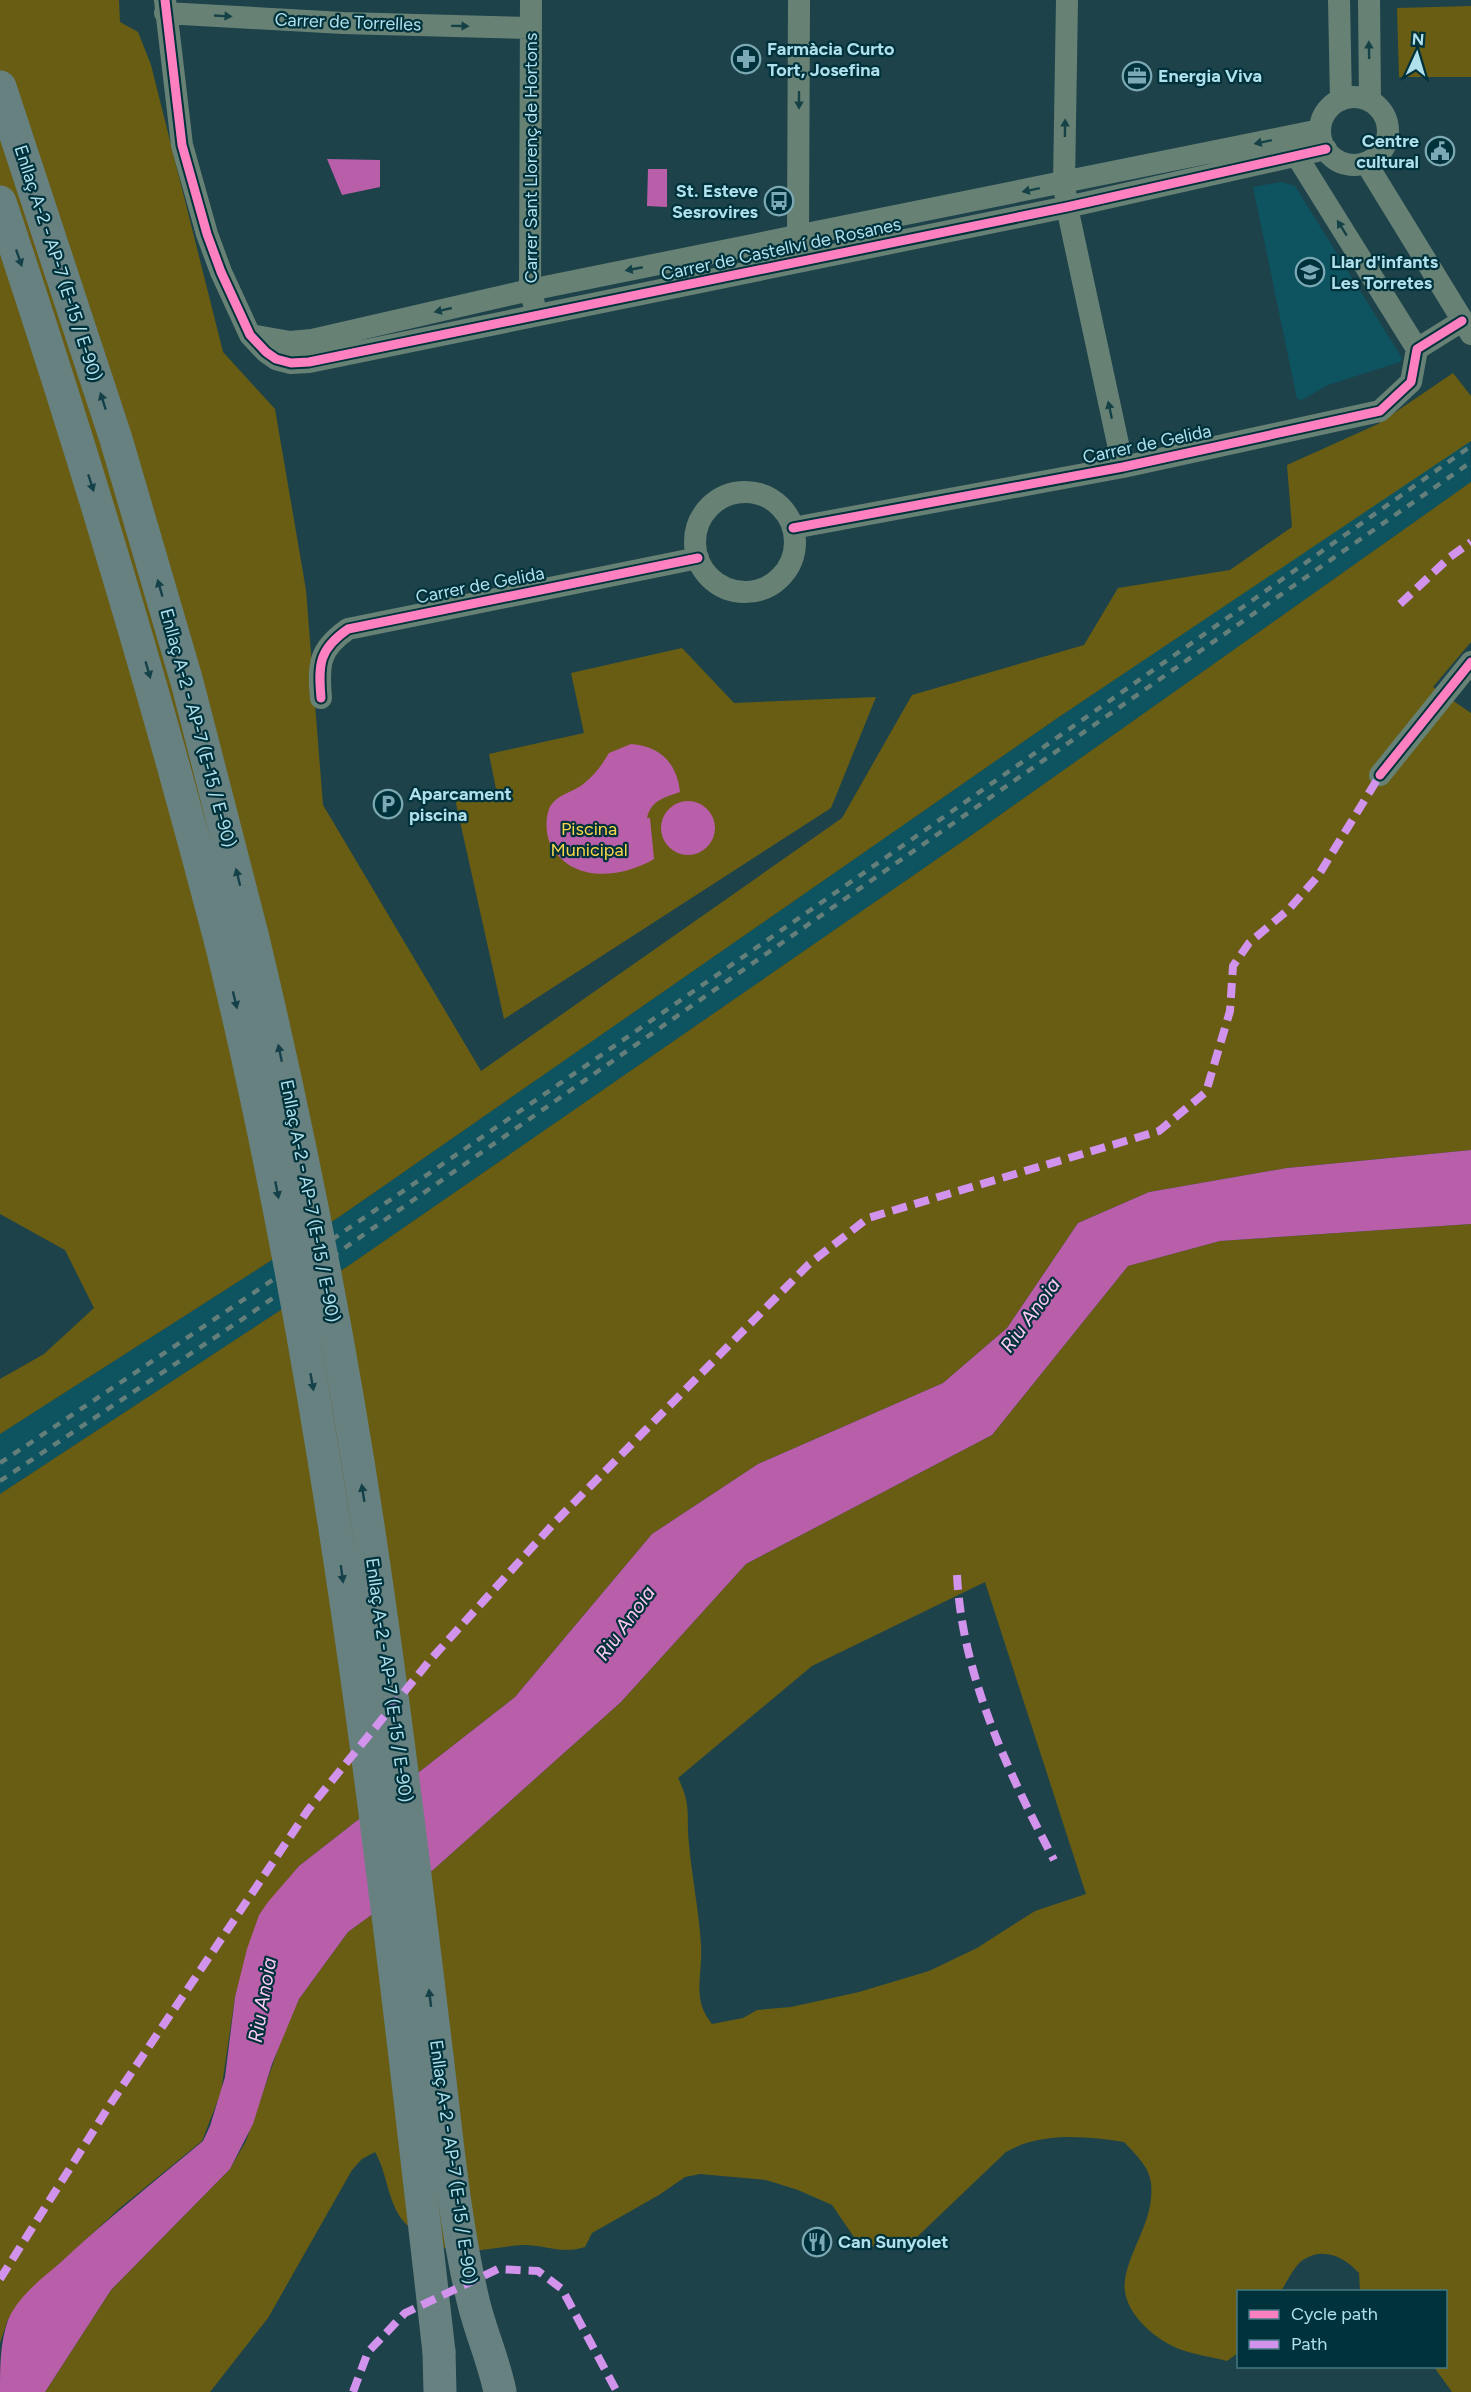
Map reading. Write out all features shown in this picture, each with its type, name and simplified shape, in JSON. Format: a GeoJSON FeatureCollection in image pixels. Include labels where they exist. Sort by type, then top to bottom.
{"type":"FeatureCollection","features":[{"type":"Feature","properties":{"kind":"highway","name":"Enllaç A-2 - AP-7 (E-15 / E-90)"},"geometry":{"type":"LineString","coordinates":[[0,87],[116,439],[193,704],[252,934],[311,1197],[356,1447],[395,1717],[456,2210],[473,2301],[484,2344],[501,2388]]}},
{"type":"Feature","properties":{"kind":"highway","name":"Enllaç A-2 - AP-7 (E-15 / E-90)"},"geometry":{"type":"LineString","coordinates":[[0,202],[117,565],[181,788],[264,1123],[326,1460],[368,1762],[441,2379]]}},
{"type":"Feature","properties":{"kind":"street","name":"Carrer Sant Llorenç de Hortons"},"geometry":{"type":"LineString","coordinates":[[531,0],[530,290],[537,315]]}},
{"type":"Feature","properties":{"kind":"street"},"geometry":{"type":"LineString","coordinates":[[799,0],[798,237],[803,260]]}},
{"type":"Feature","properties":{"kind":"street"},"geometry":{"type":"LineString","coordinates":[[1067,0],[1065,183],[1067,207],[1123,467]]}},
{"type":"Feature","properties":{"kind":"street"},"geometry":{"type":"LineString","coordinates":[[1339,0],[1341,100]]}},
{"type":"Feature","properties":{"kind":"street"},"geometry":{"type":"LineString","coordinates":[[1368,0],[1370,101]]}},
{"type":"Feature","properties":{"kind":"street","name":"Carrer de Torrelles"},"geometry":{"type":"LineString","coordinates":[[165,7],[343,23],[531,28]]}},
{"type":"Feature","properties":{"kind":"street"},"geometry":{"type":"LineString","coordinates":[[165,7],[175,103],[188,169],[221,273],[250,335]]}},
{"type":"Feature","properties":{"kind":"street"},"geometry":{"type":"LineString","coordinates":[[1351,97],[1370,101],[1385,117],[1387,139],[1376,157],[1366,163],[1344,163],[1334,158],[1323,140],[1327,112],[1341,100],[1351,97]]}},
{"type":"Feature","properties":{"kind":"street","name":"Carrer de Castellví de Rosanes"},"geometry":{"type":"LineString","coordinates":[[250,335],[290,342],[312,340],[530,290],[1065,183],[1323,140]]}},
{"type":"Feature","properties":{"kind":"street","name":"Carrer de Castellví de Rosanes"},"geometry":{"type":"LineString","coordinates":[[250,335],[276,359],[291,363],[309,362],[1298,158],[1323,140]]}},
{"type":"Feature","properties":{"kind":"street"},"geometry":{"type":"LineString","coordinates":[[1298,158],[1417,349],[1466,327],[1366,163]]}},
{"type":"Feature","properties":{"kind":"street","name":"Carrer de Gelida"},"geometry":{"type":"LineString","coordinates":[[793,528],[1123,467],[1380,411],[1410,382],[1417,349]]}},
{"type":"Feature","properties":{"kind":"street"},"geometry":{"type":"LineString","coordinates":[[746,492],[768,498],[786,514],[793,528],[795,545],[791,562],[782,576],[768,586],[752,591],[735,591],[712,579],[698,558],[695,543],[697,527],[704,513],[715,501],[730,494],[746,492]]}},
{"type":"Feature","properties":{"kind":"street","name":"Carrer de Gelida"},"geometry":{"type":"LineString","coordinates":[[321,698],[319,673],[323,653],[333,639],[348,629],[698,558]]}},
{"type":"Feature","properties":{"kind":"street"},"geometry":{"type":"LineString","coordinates":[[1380,775],[1471,662]]}},
{"type":"Feature","properties":{"kind":"shaded area","name":"Llar d'infants Les Torretes"},"geometry":{"type":"Polygon","coordinates":[[[1281,182],[1295,186],[1402,358],[1400,362],[1328,385],[1302,400],[1297,399],[1253,187],[1281,182]]]}},
{"type":"Feature","properties":{"kind":"shaded area"},"geometry":{"type":"Polygon","coordinates":[[[1470,440],[1471,482],[969,837],[351,1264],[0,1494],[0,1434],[339,1217],[1056,719],[1470,440]]]}},
{"type":"Feature","properties":{"kind":"green space"},"geometry":{"type":"Polygon","coordinates":[[[0,0],[119,0],[120,22],[138,32],[151,65],[223,352],[275,409],[306,590],[323,805],[481,1071],[842,818],[912,695],[1084,645],[1118,588],[1230,570],[1292,527],[1287,465],[1378,424],[1453,373],[1471,396],[1471,441],[1056,719],[339,1217],[0,1434],[0,1379],[44,1354],[94,1308],[65,1250],[0,1214],[0,0]]]}},
{"type":"Feature","properties":{"kind":"green space"},"geometry":{"type":"Polygon","coordinates":[[[1471,6],[1471,77],[1399,77],[1397,8],[1471,6]]]}},
{"type":"Feature","properties":{"kind":"green space"},"geometry":{"type":"Polygon","coordinates":[[[1471,482],[1471,642],[1433,687],[1471,713],[1471,1150],[1287,1168],[1149,1192],[1078,1223],[1007,1328],[943,1383],[758,1464],[652,1534],[515,1697],[299,1866],[259,1915],[235,1997],[221,2092],[202,2141],[120,2208],[27,2294],[8,2319],[0,2343],[0,1494],[351,1264],[969,837],[1471,482]]]}},
{"type":"Feature","properties":{"kind":"green space","name":"Piscina Municipal"},"geometry":{"type":"Polygon","coordinates":[[[682,648],[734,703],[876,697],[831,808],[504,1019],[455,799],[496,789],[489,754],[584,733],[571,673],[682,648]]]}},
{"type":"Feature","properties":{"kind":"green space"},"geometry":{"type":"Polygon","coordinates":[[[1471,1224],[1471,2392],[1452,2392],[1435,2368],[1447,2368],[1447,2290],[1360,2290],[1359,2273],[1341,2259],[1326,2254],[1311,2256],[1303,2260],[1282,2290],[1237,2290],[1237,2354],[1227,2361],[1187,2352],[1161,2340],[1134,2313],[1125,2292],[1128,2268],[1149,2209],[1150,2177],[1141,2161],[1124,2142],[1064,2137],[1034,2141],[1006,2152],[918,2236],[903,2247],[887,2249],[870,2246],[856,2240],[832,2205],[798,2190],[766,2180],[700,2174],[685,2177],[659,2195],[592,2233],[585,2247],[562,2250],[517,2245],[457,2251],[425,2238],[405,2223],[391,2198],[375,2152],[362,2159],[352,2170],[268,2318],[210,2392],[45,2392],[111,2290],[230,2169],[246,2141],[284,2032],[299,1999],[348,1932],[433,1870],[621,1702],[746,1564],[992,1435],[1128,1266],[1220,1241],[1471,1224]],[[985,1582],[812,1666],[678,1778],[688,1811],[690,1857],[700,1932],[700,1996],[706,2015],[712,2024],[743,2018],[757,2010],[791,2007],[859,1992],[929,1971],[977,1948],[1035,1911],[1086,1894],[985,1582]]]}},
{"type":"Feature","properties":{"kind":"water"},"geometry":{"type":"Polygon","coordinates":[[[327,159],[380,160],[380,187],[342,195],[327,159]]]}},
{"type":"Feature","properties":{"kind":"water"},"geometry":{"type":"Polygon","coordinates":[[[648,169],[667,169],[667,207],[647,206],[648,169]]]}},
{"type":"Feature","properties":{"kind":"water"},"geometry":{"type":"Polygon","coordinates":[[[631,744],[650,748],[665,758],[675,773],[680,792],[655,803],[649,812],[647,818],[650,818],[654,859],[613,873],[584,872],[560,858],[551,845],[547,833],[549,809],[555,800],[578,788],[590,778],[609,753],[631,744]]]}},
{"type":"Feature","properties":{"kind":"water"},"geometry":{"type":"Polygon","coordinates":[[[688,801],[698,803],[707,809],[713,818],[715,828],[713,838],[707,847],[698,853],[688,855],[678,853],[669,847],[663,838],[661,828],[663,818],[669,809],[678,803],[688,801]]]}},
{"type":"Feature","properties":{"kind":"water","name":"Riu Anoia"},"geometry":{"type":"Polygon","coordinates":[[[1471,1150],[1471,1224],[1220,1241],[1128,1266],[992,1435],[746,1564],[621,1702],[433,1870],[348,1932],[299,1999],[272,2064],[253,2124],[230,2169],[111,2290],[45,2392],[0,2392],[3,2337],[12,2312],[24,2296],[95,2232],[203,2141],[225,2077],[235,1997],[247,1949],[259,1915],[268,1902],[299,1866],[515,1697],[652,1534],[758,1464],[943,1383],[1007,1328],[1078,1223],[1149,1192],[1287,1168],[1471,1150]]]}},
{"type":"Feature","properties":{"kind":"railway"},"geometry":{"type":"LineString","coordinates":[[0,1463],[555,1087],[1471,446]]}},
{"type":"Feature","properties":{"kind":"railway"},"geometry":{"type":"LineString","coordinates":[[0,1481],[250,1314],[1471,462]]}},
{"type":"Feature","properties":{"kind":"marked path"},"geometry":{"type":"LineString","coordinates":[[1400,604],[1450,557],[1471,542]]}},
{"type":"Feature","properties":{"kind":"marked path"},"geometry":{"type":"LineString","coordinates":[[0,2279],[111,2103],[308,1810],[431,1659],[556,1521],[809,1264],[868,1218],[1159,1131],[1206,1092],[1230,1011],[1233,966],[1249,943],[1288,910],[1318,876],[1380,775]]}},
{"type":"Feature","properties":{"kind":"marked path"},"geometry":{"type":"LineString","coordinates":[[957,1575],[968,1649],[990,1722],[1004,1758],[1054,1860]]}},
{"type":"Feature","properties":{"kind":"marked path"},"geometry":{"type":"LineString","coordinates":[[353,2392],[368,2352],[405,2313],[498,2269],[538,2271],[562,2289],[617,2392]]}},
{"type":"Feature","properties":{"kind":"cycle path"},"geometry":{"type":"LineString","coordinates":[[165,0],[182,145],[207,234],[221,272],[250,335],[276,359],[291,363],[309,362],[1067,207],[1326,149]]}},
{"type":"Feature","properties":{"kind":"cycle path"},"geometry":{"type":"LineString","coordinates":[[793,528],[1123,467],[1380,411],[1411,382],[1417,349],[1462,321]]}},
{"type":"Feature","properties":{"kind":"cycle path"},"geometry":{"type":"LineString","coordinates":[[321,698],[322,658],[331,643],[348,629],[698,558]]}},
{"type":"Feature","properties":{"kind":"cycle path"},"geometry":{"type":"LineString","coordinates":[[1380,775],[1471,662]]}},
{"type":"Feature","properties":{"kind":"place","name":"Farmàcia Curto Tort, Josefina"},"geometry":{"type":"Point","coordinates":[746,59]}},
{"type":"Feature","properties":{"kind":"place","name":"Energia Viva"},"geometry":{"type":"Point","coordinates":[1137,76]}},
{"type":"Feature","properties":{"kind":"place","name":"Centre cultural"},"geometry":{"type":"Point","coordinates":[1440,151]}},
{"type":"Feature","properties":{"kind":"place","name":"St. Esteve Sesrovires"},"geometry":{"type":"Point","coordinates":[779,201]}},
{"type":"Feature","properties":{"kind":"place","name":"Llar d'infants Les Torretes"},"geometry":{"type":"Point","coordinates":[1310,272]}},
{"type":"Feature","properties":{"kind":"place","name":"Aparcament piscina"},"geometry":{"type":"Point","coordinates":[388,804]}},
{"type":"Feature","properties":{"kind":"place","name":"Can Sunyolet"},"geometry":{"type":"Point","coordinates":[817,2242]}}]}
